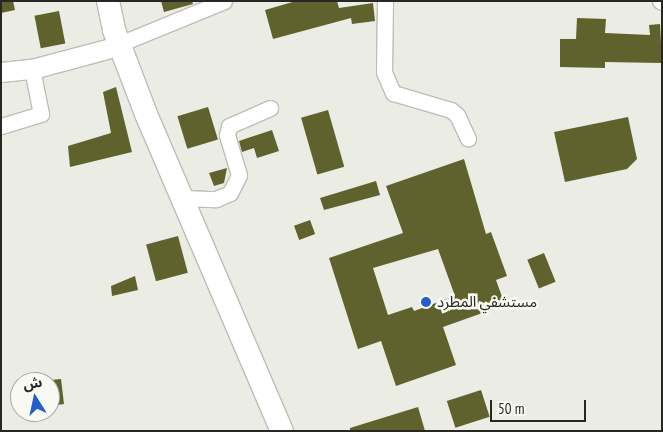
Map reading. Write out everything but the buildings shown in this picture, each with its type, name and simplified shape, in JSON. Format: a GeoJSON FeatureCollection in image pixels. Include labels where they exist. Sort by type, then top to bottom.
{"type":"FeatureCollection","features":[{"type":"Feature","properties":{"kind":"main road"},"geometry":{"type":"LineString","coordinates":[[95,1],[243,357],[282,431]]}},
{"type":"Feature","properties":{"kind":"main road"},"geometry":{"type":"LineString","coordinates":[[108,1],[113,47],[182,198],[243,357],[267,431]]}},
{"type":"Feature","properties":{"kind":"street"},"geometry":{"type":"LineString","coordinates":[[1,72],[32,69],[113,47],[224,1]]}},
{"type":"Feature","properties":{"kind":"street"},"geometry":{"type":"LineString","coordinates":[[384,1],[384,72],[393,93],[451,110],[468,139]]}},
{"type":"Feature","properties":{"kind":"street"},"geometry":{"type":"LineString","coordinates":[[1,126],[41,114],[32,69]]}},
{"type":"Feature","properties":{"kind":"street"},"geometry":{"type":"LineString","coordinates":[[182,198],[216,199],[230,193],[239,175],[228,135],[229,126],[270,108]]}},
{"type":"Feature","properties":{"kind":"place","name":"مستشفي المطرد"},"geometry":{"type":"Point","coordinates":[426,302]}}]}
